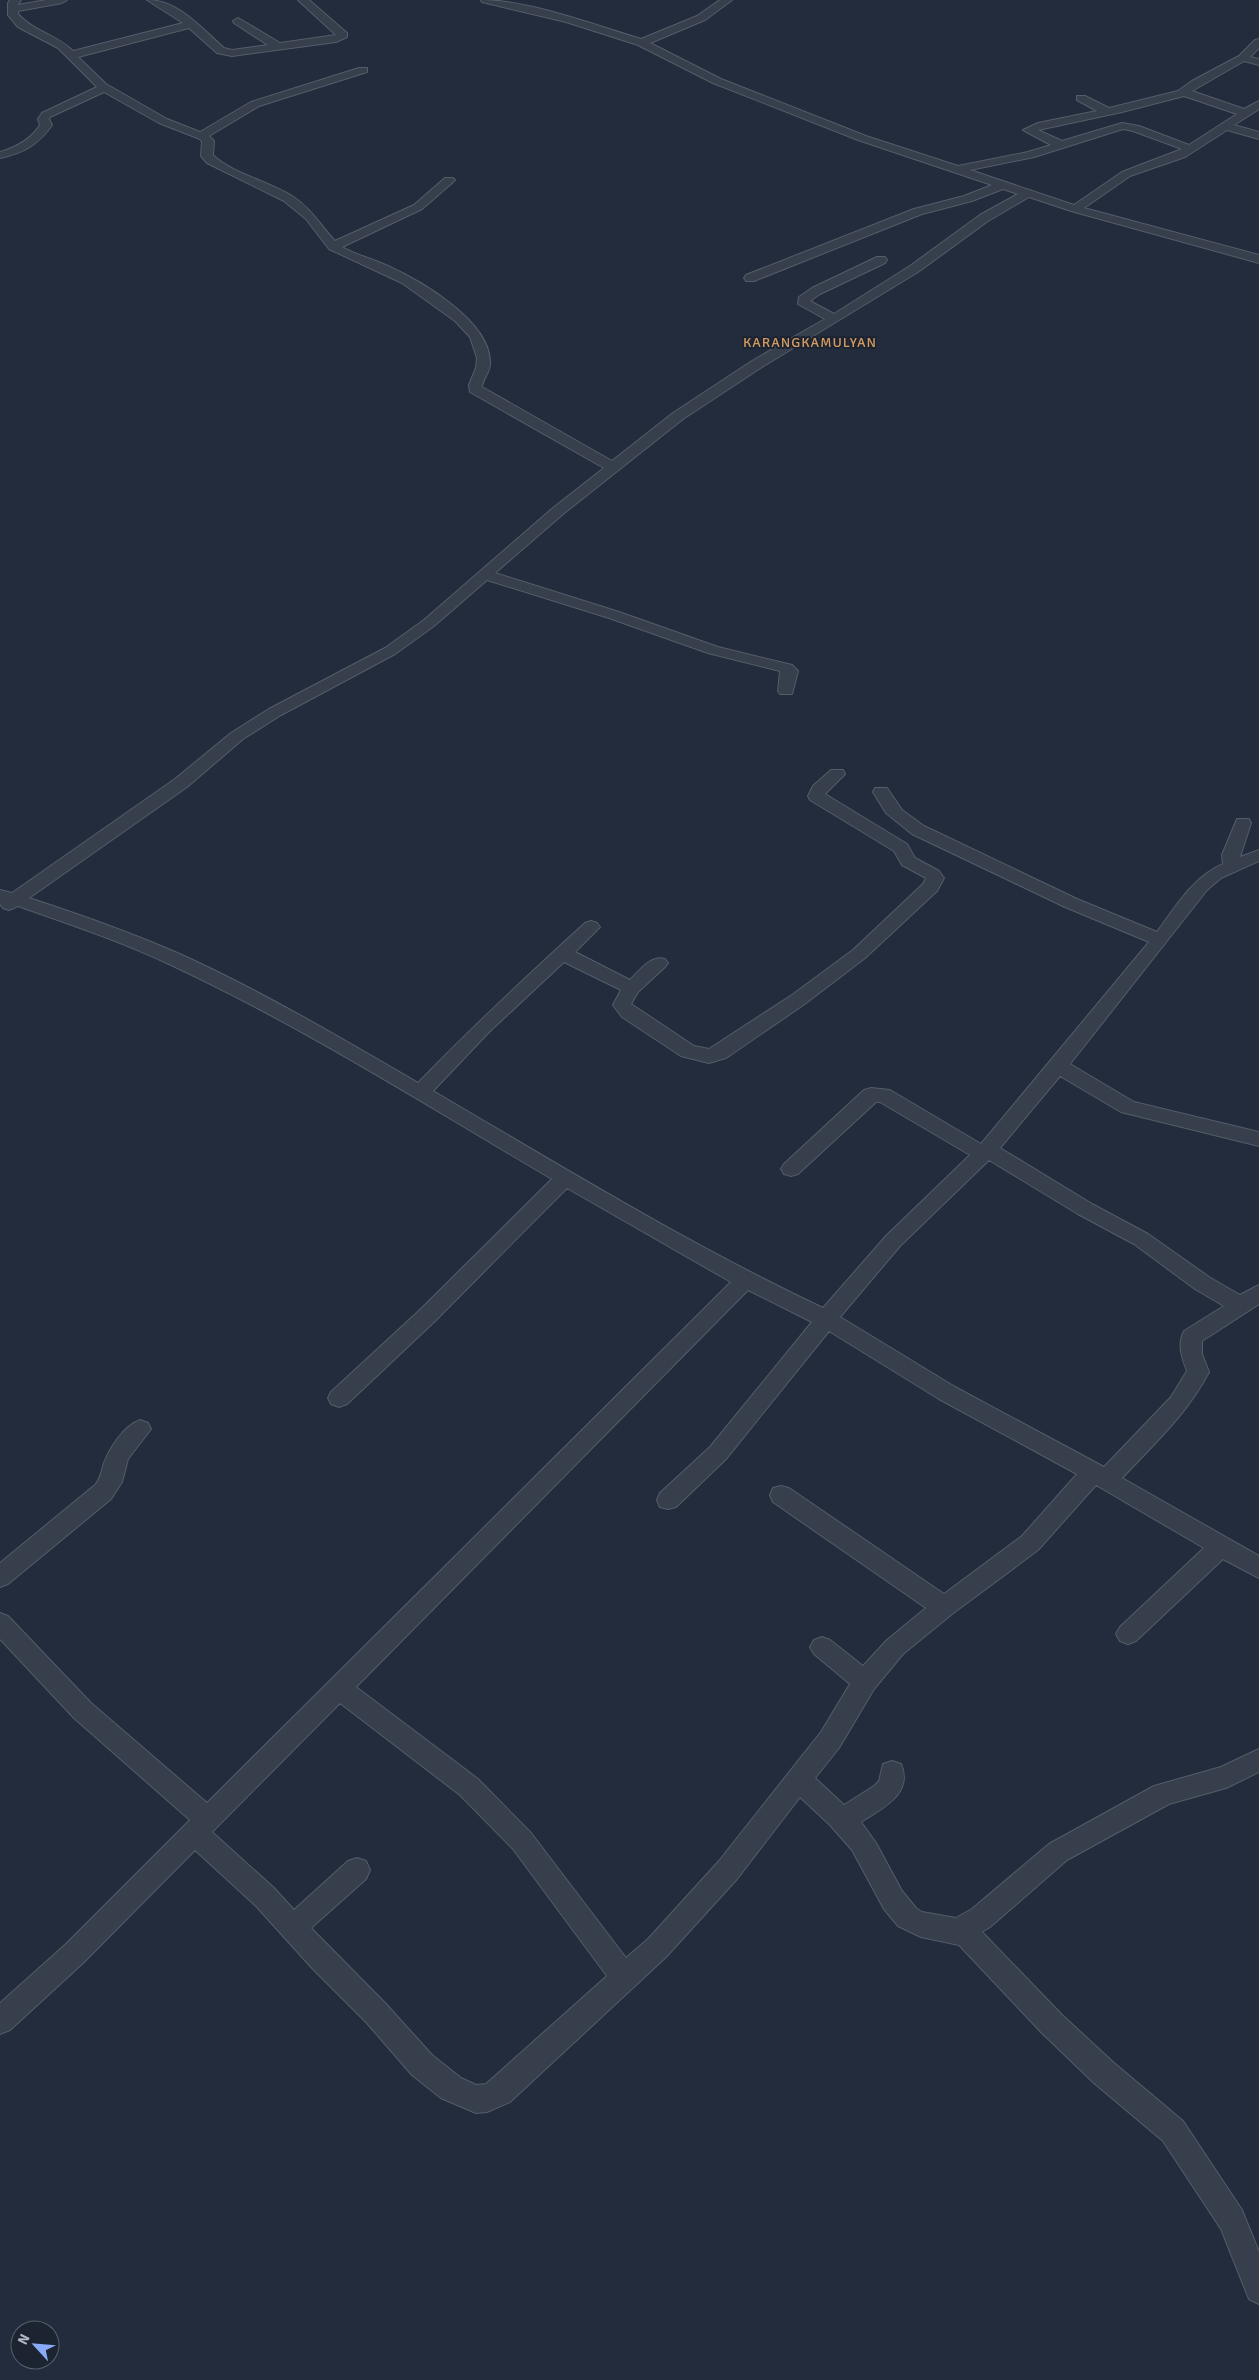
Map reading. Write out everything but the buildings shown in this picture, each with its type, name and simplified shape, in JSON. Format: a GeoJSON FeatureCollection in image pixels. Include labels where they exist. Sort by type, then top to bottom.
{"type":"FeatureCollection","features":[{"type":"Feature","properties":{"kind":"street"},"geometry":{"type":"LineString","coordinates":[[62,0],[14,5],[13,15],[22,25],[62,46],[86,63],[104,87],[163,120],[201,136],[208,141],[208,159],[256,180],[296,202],[333,246],[386,269],[454,313],[473,333],[484,363],[482,372],[475,382],[475,389],[612,467]]}},
{"type":"Feature","properties":{"kind":"street"},"geometry":{"type":"LineString","coordinates":[[152,0],[176,12],[191,24],[199,37],[221,51],[226,52],[238,53],[336,39],[343,35],[303,0]]}},
{"type":"Feature","properties":{"kind":"street"},"geometry":{"type":"LineString","coordinates":[[486,0],[569,20],[642,43],[718,80],[862,138],[955,170],[1076,209],[1259,259]]}},
{"type":"Feature","properties":{"kind":"street"},"geometry":{"type":"LineString","coordinates":[[642,43],[701,18],[727,0]]}},
{"type":"Feature","properties":{"kind":"street"},"geometry":{"type":"LineString","coordinates":[[238,21],[277,46]]}},
{"type":"Feature","properties":{"kind":"street"},"geometry":{"type":"LineString","coordinates":[[72,54],[191,24]]}},
{"type":"Feature","properties":{"kind":"street"},"geometry":{"type":"LineString","coordinates":[[1062,145],[1029,130],[1042,125],[1107,112],[1184,92],[1243,58],[1258,36]]}},
{"type":"Feature","properties":{"kind":"street"},"geometry":{"type":"LineString","coordinates":[[1243,58],[1259,62]]}},
{"type":"Feature","properties":{"kind":"street"},"geometry":{"type":"LineString","coordinates":[[201,136],[256,104],[363,70]]}},
{"type":"Feature","properties":{"kind":"street"},"geometry":{"type":"LineString","coordinates":[[3,154],[20,148],[37,138],[46,125],[43,119],[46,115],[104,87]]}},
{"type":"Feature","properties":{"kind":"street"},"geometry":{"type":"LineString","coordinates":[[1184,92],[1246,113]]}},
{"type":"Feature","properties":{"kind":"street"},"geometry":{"type":"LineString","coordinates":[[1081,98],[1107,112]]}},
{"type":"Feature","properties":{"kind":"street"},"geometry":{"type":"LineString","coordinates":[[1076,209],[1126,174],[1145,166],[1174,159],[1259,104]]}},
{"type":"Feature","properties":{"kind":"street"},"geometry":{"type":"LineString","coordinates":[[955,170],[1030,155],[1124,126],[1191,149]]}},
{"type":"Feature","properties":{"kind":"street"},"geometry":{"type":"LineString","coordinates":[[1226,126],[1259,136]]}},
{"type":"Feature","properties":{"kind":"street"},"geometry":{"type":"LineString","coordinates":[[333,246],[377,229],[418,207],[449,180]]}},
{"type":"Feature","properties":{"kind":"street"},"geometry":{"type":"LineString","coordinates":[[750,278],[918,211],[968,199],[1002,185]]}},
{"type":"Feature","properties":{"kind":"street"},"geometry":{"type":"LineString","coordinates":[[6,902],[181,783],[237,736],[290,703],[390,651],[429,623],[558,511],[678,416],[757,364],[834,320],[914,269],[984,218],[1028,193]]}},
{"type":"Feature","properties":{"kind":"street"},"geometry":{"type":"LineString","coordinates":[[834,320],[804,304],[803,300],[816,291],[881,260]]}},
{"type":"Feature","properties":{"kind":"street"},"geometry":{"type":"LineString","coordinates":[[485,575],[614,615],[713,650],[786,668],[790,671],[786,691]]}},
{"type":"Feature","properties":{"kind":"street"},"geometry":{"type":"LineString","coordinates":[[659,963],[632,988],[623,1000],[622,1005],[629,1013],[688,1051],[709,1056],[719,1053],[799,999],[859,954],[931,887],[935,878],[933,875],[908,861],[901,848],[816,796],[819,790],[837,774]]}},
{"type":"Feature","properties":{"kind":"street"},"geometry":{"type":"LineString","coordinates":[[881,792],[889,806],[898,816],[935,839],[1111,921],[1160,940]]}},
{"type":"Feature","properties":{"kind":"street"},"geometry":{"type":"LineString","coordinates":[[1232,865],[1231,855],[1234,841],[1243,823]]}},
{"type":"Feature","properties":{"kind":"street"},"geometry":{"type":"LineString","coordinates":[[668,1500],[718,1453],[826,1319],[893,1241],[985,1151],[1058,1066],[1201,886],[1215,874],[1232,865],[1259,855]]}},
{"type":"Feature","properties":{"kind":"street"},"geometry":{"type":"LineString","coordinates":[[6,902],[100,928],[176,960],[272,1009],[745,1280],[826,1319],[947,1394],[1100,1476],[1220,1546],[1258,1565]]}},
{"type":"Feature","properties":{"kind":"street"},"geometry":{"type":"LineString","coordinates":[[420,1093],[482,1028],[590,928]]}},
{"type":"Feature","properties":{"kind":"street"},"geometry":{"type":"LineString","coordinates":[[561,953],[632,988]]}},
{"type":"Feature","properties":{"kind":"street"},"geometry":{"type":"LineString","coordinates":[[1058,1066],[1128,1107],[1259,1139]]}},
{"type":"Feature","properties":{"kind":"street"},"geometry":{"type":"LineString","coordinates":[[791,1169],[871,1095],[883,1095],[1141,1239],[1202,1284],[1241,1306]]}},
{"type":"Feature","properties":{"kind":"street"},"geometry":{"type":"LineString","coordinates":[[339,1398],[428,1315],[566,1177]]}},
{"type":"Feature","properties":{"kind":"street"},"geometry":{"type":"LineString","coordinates":[[0,2021],[74,1954],[202,1827],[745,1280]]}},
{"type":"Feature","properties":{"kind":"street"},"geometry":{"type":"LineString","coordinates":[[0,1623],[57,1685],[95,1722],[177,1790],[202,1827],[321,1959],[376,2013],[422,2065],[451,2088],[476,2099],[487,2098],[500,2092],[657,1948],[728,1870],[830,1740],[865,1681],[895,1647],[944,1607],[1030,1543],[1179,1403],[1198,1372],[1191,1354],[1192,1338],[1259,1293]]}},
{"type":"Feature","properties":{"kind":"street"},"geometry":{"type":"LineString","coordinates":[[0,1577],[103,1492],[111,1482],[111,1473],[116,1458],[140,1429]]}},
{"type":"Feature","properties":{"kind":"street"},"geometry":{"type":"LineString","coordinates":[[781,1495],[944,1607]]}},
{"type":"Feature","properties":{"kind":"street"},"geometry":{"type":"LineString","coordinates":[[1128,1634],[1220,1546]]}},
{"type":"Feature","properties":{"kind":"street"},"geometry":{"type":"LineString","coordinates":[[822,1647],[865,1681]]}},
{"type":"Feature","properties":{"kind":"street"},"geometry":{"type":"LineString","coordinates":[[338,1688],[469,1787],[522,1841],[625,1978]]}},
{"type":"Feature","properties":{"kind":"street"},"geometry":{"type":"LineString","coordinates":[[959,1930],[981,1918],[1058,1852],[1163,1794],[1226,1777],[1259,1760]]}},
{"type":"Feature","properties":{"kind":"street"},"geometry":{"type":"LineString","coordinates":[[842,1820],[882,1794],[891,1785],[892,1772]]}},
{"type":"Feature","properties":{"kind":"street"},"geometry":{"type":"LineString","coordinates":[[799,1779],[842,1820],[861,1842],[896,1906],[909,1919],[928,1927],[947,1927],[959,1930],[968,1936],[1052,2024],[1104,2073],[1173,2131],[1232,2220],[1259,2290]]}},
{"type":"Feature","properties":{"kind":"street"},"geometry":{"type":"LineString","coordinates":[[293,1927],[357,1870]]}},
{"type":"Feature","properties":{"kind":"district","name":"KARANGKAMULYAN"},"geometry":{"type":"Point","coordinates":[810,342]}}]}
